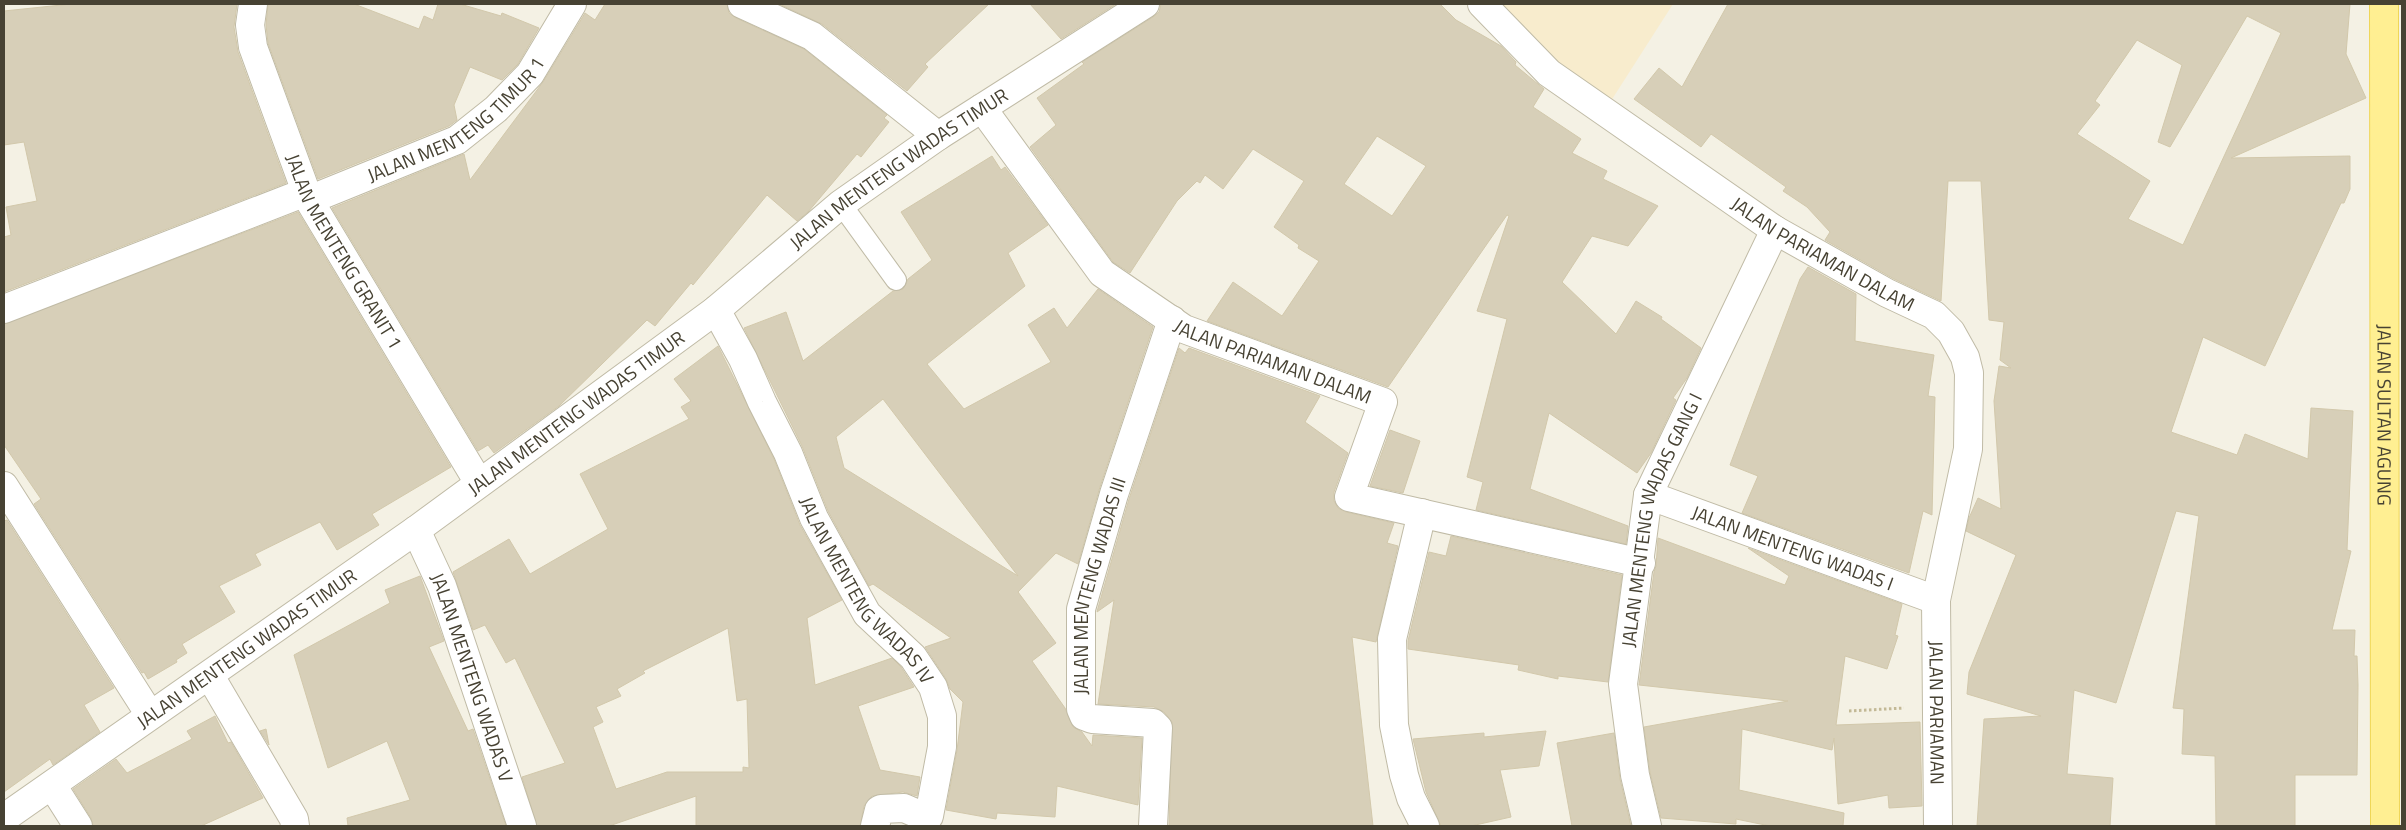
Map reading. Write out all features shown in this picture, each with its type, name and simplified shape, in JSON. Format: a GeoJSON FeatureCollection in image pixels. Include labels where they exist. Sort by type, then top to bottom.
{"type":"FeatureCollection","features":[{"type":"Feature","properties":{"kind":"main road","name":"JALAN SULTAN AGUNG"},"geometry":{"type":"LineString","coordinates":[[2384,4],[2385,826]]}},
{"type":"Feature","properties":{"kind":"street","name":"JALAN MENTENG TIMUR 1"},"geometry":{"type":"LineString","coordinates":[[4,309],[457,140],[496,110],[530,74],[572,4]]}},
{"type":"Feature","properties":{"kind":"street"},"geometry":{"type":"LineString","coordinates":[[742,4],[812,36],[938,136]]}},
{"type":"Feature","properties":{"kind":"street","name":"JALAN MENTENG WADAS TIMUR"},"geometry":{"type":"LineString","coordinates":[[4,818],[150,715],[210,676],[416,530],[716,310],[840,204],[938,136],[1145,4]]}},
{"type":"Feature","properties":{"kind":"street","name":"JALAN PARIAMAN DALAM"},"geometry":{"type":"LineString","coordinates":[[1482,4],[1549,73],[1775,230],[1887,293],[1934,315],[1952,332],[1965,358],[1969,373],[1968,449],[1936,600]]}},
{"type":"Feature","properties":{"kind":"street","name":"JALAN MENTENG GRANIT 1"},"geometry":{"type":"LineString","coordinates":[[248,5],[253,47],[307,196],[479,483]]}},
{"type":"Feature","properties":{"kind":"street","name":"JALAN PARIAMAN DALAM"},"geometry":{"type":"LineString","coordinates":[[982,108],[1102,273],[1184,329],[1383,402],[1349,498],[1641,563]]}},
{"type":"Feature","properties":{"kind":"street","name":"JALAN MENTENG WADAS GANG I"},"geometry":{"type":"LineString","coordinates":[[1647,826],[1635,775],[1623,684],[1641,563],[1648,495],[1775,230]]}},
{"type":"Feature","properties":{"kind":"street","name":"JALAN MENTENG WADAS IV"},"geometry":{"type":"LineString","coordinates":[[716,310],[743,359],[762,402],[788,452],[814,518],[867,614],[913,657],[933,687],[942,716],[942,748],[929,816],[925,817],[904,808],[881,809],[879,810],[875,826]]}},
{"type":"Feature","properties":{"kind":"street","name":"JALAN MENTENG WADAS III"},"geometry":{"type":"LineString","coordinates":[[1153,826],[1158,728],[1153,723],[1092,719],[1084,716],[1081,709],[1081,609],[1114,494],[1172,320]]}},
{"type":"Feature","properties":{"kind":"street"},"geometry":{"type":"LineString","coordinates":[[4,486],[150,715]]}},
{"type":"Feature","properties":{"kind":"street","name":"JALAN MENTENG WADAS I"},"geometry":{"type":"LineString","coordinates":[[1648,495],[1936,600]]}},
{"type":"Feature","properties":{"kind":"street"},"geometry":{"type":"LineString","coordinates":[[1422,513],[1392,639],[1394,725],[1404,775],[1411,798],[1425,826]]}},
{"type":"Feature","properties":{"kind":"street","name":"JALAN MENTENG WADAS V"},"geometry":{"type":"LineString","coordinates":[[416,530],[442,586],[522,826]]}},
{"type":"Feature","properties":{"kind":"street","name":"JALAN PARIAMAN"},"geometry":{"type":"LineString","coordinates":[[1936,600],[1938,826]]}},
{"type":"Feature","properties":{"kind":"street"},"geometry":{"type":"LineString","coordinates":[[210,676],[294,819],[295,826]]}},
{"type":"Feature","properties":{"kind":"street"},"geometry":{"type":"LineString","coordinates":[[52,785],[78,826]]}},
{"type":"Feature","properties":{"kind":"lane"},"geometry":{"type":"LineString","coordinates":[[840,204],[896,280]]}},
{"type":"Feature","properties":{"kind":"path"},"geometry":{"type":"LineString","coordinates":[[1849,711],[1937,706]]}},
{"type":"Feature","properties":{"kind":"shaded area"},"geometry":{"type":"Polygon","coordinates":[[[1495,4],[1673,4],[1609,104],[1532,49],[1495,4]]]}},
{"type":"Feature","properties":{"kind":"building"},"geometry":{"type":"Polygon","coordinates":[[[71,4],[237,4],[234,27],[238,52],[286,183],[4,292],[4,237],[11,235],[6,207],[37,201],[24,142],[4,145],[4,11],[71,4]]]}},
{"type":"Feature","properties":{"kind":"building"},"geometry":{"type":"Polygon","coordinates":[[[268,4],[354,4],[419,29],[424,16],[433,20],[438,4],[460,4],[501,16],[502,13],[539,28],[518,64],[502,80],[470,67],[454,105],[457,120],[449,126],[318,179],[268,43],[266,25],[268,4]]]}},
{"type":"Feature","properties":{"kind":"building"},"geometry":{"type":"Polygon","coordinates":[[[605,4],[727,4],[729,13],[736,18],[804,49],[887,115],[884,118],[889,122],[861,157],[857,154],[808,212],[797,221],[767,195],[693,285],[691,283],[655,326],[647,320],[559,406],[494,453],[488,445],[478,451],[332,208],[464,154],[470,180],[543,82],[585,13],[595,20],[605,4]]]}},
{"type":"Feature","properties":{"kind":"building"},"geometry":{"type":"Polygon","coordinates":[[[779,4],[989,4],[925,64],[928,67],[907,91],[822,24],[779,4]]]}},
{"type":"Feature","properties":{"kind":"building"},"geometry":{"type":"Polygon","coordinates":[[[1030,4],[1116,4],[1061,39],[1030,4]]]}},
{"type":"Feature","properties":{"kind":"building"},"geometry":{"type":"Polygon","coordinates":[[[1161,4],[1440,4],[1456,20],[1501,46],[1516,62],[1515,65],[1544,89],[1533,107],[1581,139],[1572,153],[1607,171],[1603,179],[1658,206],[1628,246],[1592,236],[1562,282],[1616,334],[1636,301],[1662,317],[1661,319],[1701,348],[1687,378],[1673,398],[1676,400],[1651,453],[1637,473],[1549,413],[1530,489],[1628,526],[1626,544],[1476,510],[1483,482],[1467,477],[1507,319],[1477,311],[1509,216],[1507,215],[1388,387],[1207,321],[1233,282],[1282,316],[1319,261],[1298,248],[1299,245],[1274,227],[1304,181],[1253,149],[1223,189],[1205,175],[1200,183],[1197,181],[1177,201],[1130,273],[1113,262],[1030,147],[1056,125],[1037,98],[1084,64],[1082,62],[1159,12],[1161,4]],[[1377,136],[1344,184],[1392,216],[1426,166],[1377,136]]]}},
{"type":"Feature","properties":{"kind":"building"},"geometry":{"type":"Polygon","coordinates":[[[1728,4],[2350,4],[2346,54],[2366,98],[2231,158],[2350,156],[2350,189],[2344,203],[2341,203],[2265,366],[2203,337],[2171,432],[2237,455],[2245,434],[2308,459],[2311,408],[2353,411],[2347,550],[2351,551],[2332,630],[2355,630],[2354,656],[2357,656],[2358,685],[2357,775],[2295,775],[2295,826],[2216,826],[2215,756],[2182,754],[2184,709],[2173,708],[2199,516],[2176,511],[2116,703],[2074,690],[2067,774],[2113,778],[2110,826],[1977,826],[1984,719],[2041,716],[1967,694],[1969,672],[2016,555],[1966,531],[1969,518],[1978,498],[2001,509],[1994,401],[1999,366],[2011,368],[2000,360],[2004,322],[1989,320],[1981,181],[1948,181],[1941,301],[1894,279],[1825,240],[1830,232],[1807,207],[1783,191],[1786,187],[1711,134],[1701,147],[1634,99],[1659,68],[1682,87],[1728,4]],[[2247,16],[2170,147],[2158,142],[2182,65],[2137,40],[2095,101],[2100,105],[2077,134],[2150,181],[2128,219],[2183,245],[2281,33],[2247,16]]]}},
{"type":"Feature","properties":{"kind":"building"},"geometry":{"type":"Polygon","coordinates":[[[992,156],[1001,170],[1005,167],[1048,225],[1008,253],[1025,286],[927,364],[964,409],[1051,362],[1028,325],[1054,308],[1067,328],[1098,289],[1153,327],[1099,490],[1078,564],[1056,553],[1018,592],[1056,643],[1032,661],[1065,708],[1073,727],[1082,732],[1092,746],[1093,735],[1142,738],[1138,805],[1057,786],[1055,817],[997,813],[996,819],[946,810],[957,750],[963,702],[950,689],[946,679],[925,647],[951,638],[873,584],[869,586],[828,511],[802,446],[744,328],[786,312],[803,361],[893,291],[903,289],[908,279],[932,260],[901,212],[992,156]],[[883,399],[836,437],[844,468],[1018,576],[883,399]]]}},
{"type":"Feature","properties":{"kind":"building"},"geometry":{"type":"Polygon","coordinates":[[[298,212],[451,467],[372,514],[379,525],[337,550],[320,522],[255,554],[261,565],[219,586],[235,612],[182,644],[187,653],[176,660],[177,662],[148,679],[144,672],[142,673],[34,504],[41,499],[4,445],[4,324],[298,212]]]}},
{"type":"Feature","properties":{"kind":"building"},"geometry":{"type":"Polygon","coordinates":[[[1808,267],[1856,294],[1855,341],[1934,355],[1928,396],[1935,397],[1932,515],[1923,511],[1909,573],[1742,513],[1758,476],[1730,465],[1800,279],[1808,267]]]}},
{"type":"Feature","properties":{"kind":"building"},"geometry":{"type":"Polygon","coordinates":[[[718,346],[774,459],[800,525],[842,600],[807,618],[815,685],[892,658],[901,667],[914,687],[858,706],[880,770],[920,777],[917,796],[903,792],[872,796],[864,806],[860,826],[696,826],[696,796],[609,826],[537,826],[522,777],[565,763],[515,658],[506,663],[485,625],[473,630],[453,572],[509,539],[530,574],[608,529],[580,474],[689,419],[681,407],[691,401],[674,379],[718,346]],[[728,628],[643,671],[645,673],[617,689],[621,696],[596,707],[603,722],[593,727],[616,789],[667,772],[743,772],[743,767],[749,768],[747,699],[737,701],[728,628]]]}},
{"type":"Feature","properties":{"kind":"building"},"geometry":{"type":"Polygon","coordinates":[[[1179,348],[1185,353],[1189,348],[1320,396],[1305,422],[1348,453],[1334,492],[1334,501],[1338,508],[1346,512],[1394,523],[1387,543],[1398,546],[1376,642],[1352,637],[1373,826],[1169,826],[1172,722],[1164,712],[1154,707],[1098,704],[1114,600],[1097,612],[1129,499],[1179,348]]]}},
{"type":"Feature","properties":{"kind":"building"},"geometry":{"type":"Polygon","coordinates":[[[1390,430],[1420,441],[1403,493],[1370,486],[1390,430]]]}},
{"type":"Feature","properties":{"kind":"building"},"geometry":{"type":"Polygon","coordinates":[[[7,520],[114,688],[84,705],[100,732],[53,765],[50,759],[4,792],[4,521],[7,520]]]}},
{"type":"Feature","properties":{"kind":"building"},"geometry":{"type":"Polygon","coordinates":[[[1451,536],[1622,575],[1608,682],[1558,676],[1558,679],[1518,670],[1519,665],[1408,649],[1408,641],[1429,552],[1446,556],[1451,536]]]}},
{"type":"Feature","properties":{"kind":"building"},"geometry":{"type":"Polygon","coordinates":[[[1658,538],[1785,585],[1789,576],[1748,548],[1902,604],[1895,635],[1898,636],[1887,669],[1845,656],[1836,725],[1920,722],[1922,806],[1889,808],[1888,795],[1838,804],[1834,738],[1832,750],[1742,729],[1739,790],[1844,813],[1843,826],[1770,826],[1736,819],[1736,824],[1661,818],[1650,772],[1644,727],[1788,701],[1639,685],[1656,566],[1658,538]]]}},
{"type":"Feature","properties":{"kind":"building"},"geometry":{"type":"Polygon","coordinates":[[[420,576],[444,641],[429,647],[468,731],[473,729],[506,826],[348,826],[347,818],[410,800],[387,741],[328,768],[294,655],[390,603],[385,590],[420,576]]]}},
{"type":"Feature","properties":{"kind":"building"},"geometry":{"type":"Polygon","coordinates":[[[215,716],[228,743],[231,742],[263,798],[201,826],[93,826],[91,818],[73,789],[116,759],[127,773],[192,739],[187,731],[215,716]]]}},
{"type":"Feature","properties":{"kind":"building"},"geometry":{"type":"Polygon","coordinates":[[[266,729],[269,745],[260,731],[266,729]]]}},
{"type":"Feature","properties":{"kind":"building"},"geometry":{"type":"Polygon","coordinates":[[[1546,731],[1539,766],[1500,770],[1511,817],[1471,826],[1441,826],[1426,792],[1413,739],[1484,733],[1484,737],[1546,731]]]}},
{"type":"Feature","properties":{"kind":"building"},"geometry":{"type":"Polygon","coordinates":[[[1614,733],[1620,779],[1631,826],[1572,826],[1557,743],[1614,733]]]}}]}
